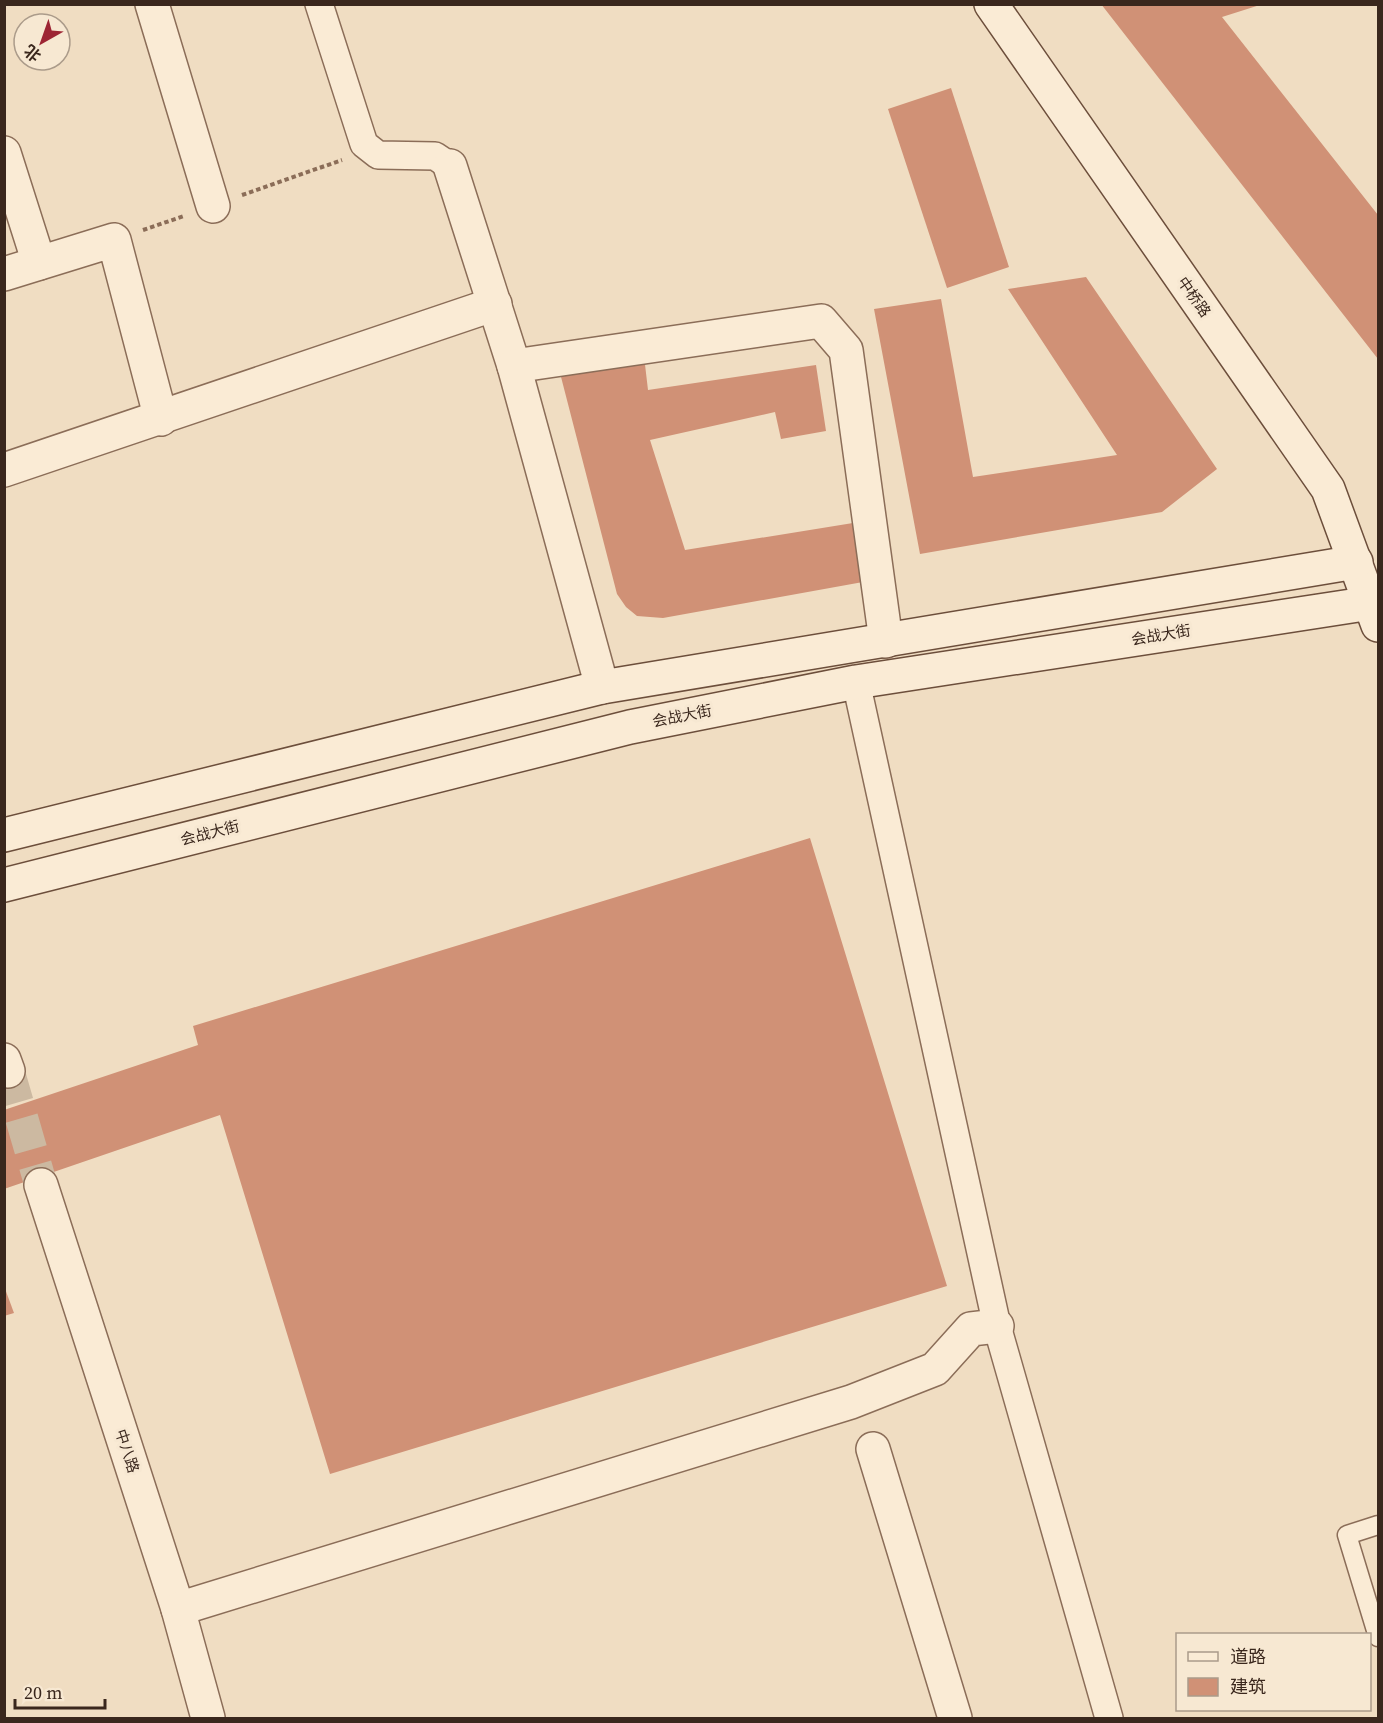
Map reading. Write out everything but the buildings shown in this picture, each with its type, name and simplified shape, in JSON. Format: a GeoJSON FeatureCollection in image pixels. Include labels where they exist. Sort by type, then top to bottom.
{"type":"FeatureCollection","features":[{"type":"Feature","properties":{"kind":"street"},"geometry":{"type":"LineString","coordinates":[[152,4],[213,206]]}},
{"type":"Feature","properties":{"kind":"street"},"geometry":{"type":"LineString","coordinates":[[319,4],[364,144],[378,155],[435,156],[450,166],[514,366],[602,687]]}},
{"type":"Feature","properties":{"kind":"street","name":"中桥路"},"geometry":{"type":"LineString","coordinates":[[991,4],[1328,489],[1376,612]]}},
{"type":"Feature","properties":{"kind":"street"},"geometry":{"type":"LineString","coordinates":[[4,153],[39,263]]}},
{"type":"Feature","properties":{"kind":"street"},"geometry":{"type":"LineString","coordinates":[[4,274],[114,240],[161,419]]}},
{"type":"Feature","properties":{"kind":"street"},"geometry":{"type":"LineString","coordinates":[[4,470],[161,419],[495,304]]}},
{"type":"Feature","properties":{"kind":"street"},"geometry":{"type":"LineString","coordinates":[[514,366],[821,321],[846,350],[886,641]]}},
{"type":"Feature","properties":{"kind":"street"},"geometry":{"type":"LineString","coordinates":[[4,835],[602,687],[1356,562]]}},
{"type":"Feature","properties":{"kind":"street","name":"会战大街"},"geometry":{"type":"LineString","coordinates":[[4,885],[630,727],[856,682],[1376,612]]}},
{"type":"Feature","properties":{"kind":"street"},"geometry":{"type":"LineString","coordinates":[[856,682],[997,1326],[1109,1719]]}},
{"type":"Feature","properties":{"kind":"street","name":"中八路"},"geometry":{"type":"LineString","coordinates":[[41,1185],[178,1609],[208,1719]]}},
{"type":"Feature","properties":{"kind":"street"},"geometry":{"type":"LineString","coordinates":[[178,1609],[851,1402],[935,1370],[971,1329],[997,1326]]}},
{"type":"Feature","properties":{"kind":"street"},"geometry":{"type":"LineString","coordinates":[[873,1449],[955,1719]]}},
{"type":"Feature","properties":{"kind":"lane"},"geometry":{"type":"LineString","coordinates":[[1378,1525],[1347,1535],[1378,1637]]}},
{"type":"Feature","properties":{"kind":"tunnel"},"geometry":{"type":"LineString","coordinates":[[8,1071],[41,1185]]}}]}
